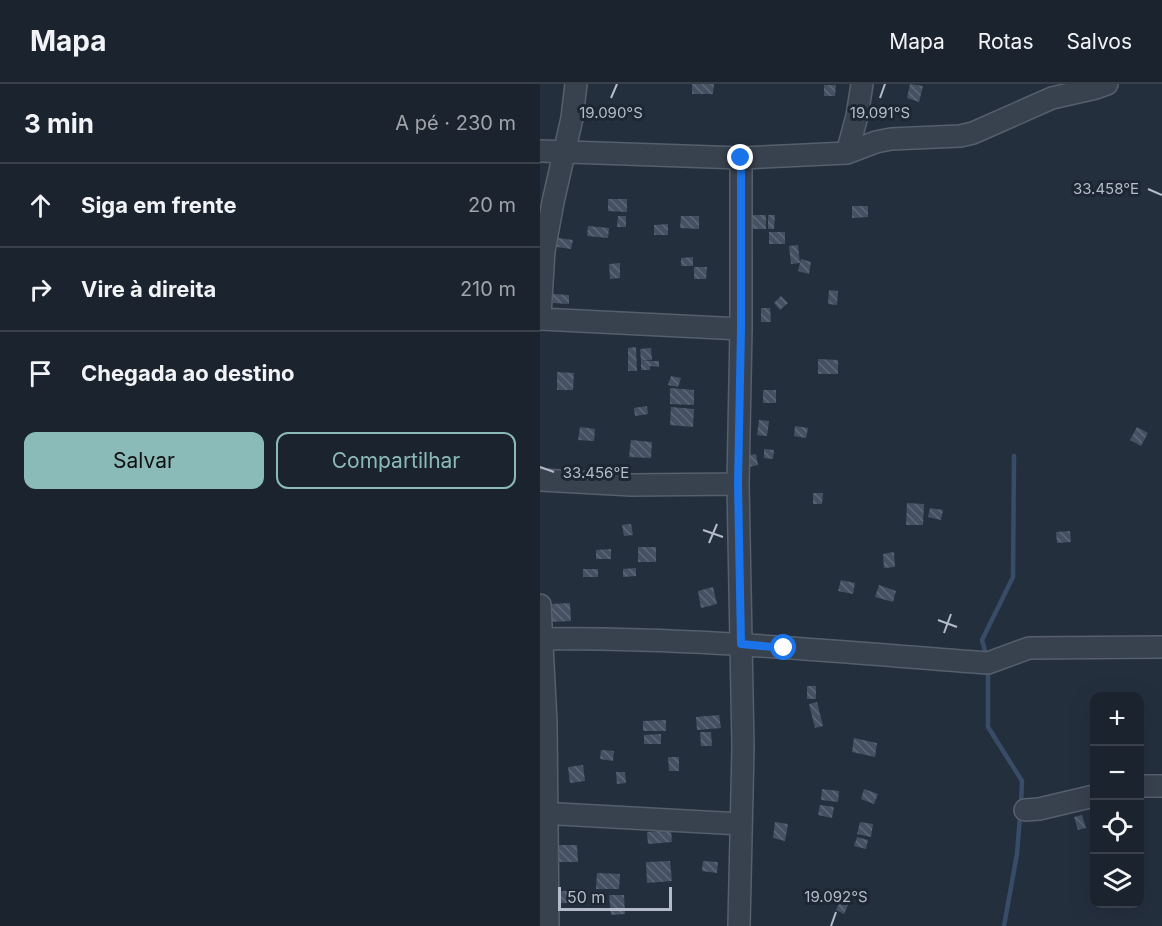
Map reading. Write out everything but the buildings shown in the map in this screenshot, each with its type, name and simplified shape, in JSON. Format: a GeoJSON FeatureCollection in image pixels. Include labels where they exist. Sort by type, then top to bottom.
{"type":"FeatureCollection","features":[{"type":"Feature","properties":{"kind":"street"},"geometry":{"type":"LineString","coordinates":[[576,84],[572,118],[544,251],[540,317],[741,329]]}},
{"type":"Feature","properties":{"kind":"street"},"geometry":{"type":"LineString","coordinates":[[847,153],[857,116],[862,84]]}},
{"type":"Feature","properties":{"kind":"street"},"geometry":{"type":"LineString","coordinates":[[540,151],[741,158],[847,153],[891,139],[960,136],[973,133],[1052,98],[1107,84]]}},
{"type":"Feature","properties":{"kind":"street"},"geometry":{"type":"LineString","coordinates":[[857,116],[876,142]]}},
{"type":"Feature","properties":{"kind":"street"},"geometry":{"type":"LineString","coordinates":[[739,926],[743,747],[738,484],[741,158]]}},
{"type":"Feature","properties":{"kind":"street"},"geometry":{"type":"LineString","coordinates":[[540,480],[632,485],[738,484]]}},
{"type":"Feature","properties":{"kind":"street"},"geometry":{"type":"LineString","coordinates":[[540,605],[546,723],[543,813],[548,926]]}},
{"type":"Feature","properties":{"kind":"street"},"geometry":{"type":"LineString","coordinates":[[541,639],[675,640],[988,663],[1029,648],[1162,647]]}},
{"type":"Feature","properties":{"kind":"street"},"geometry":{"type":"LineString","coordinates":[[1144,786],[1162,786]]}},
{"type":"Feature","properties":{"kind":"street"},"geometry":{"type":"LineString","coordinates":[[1025,810],[1090,797]]}},
{"type":"Feature","properties":{"kind":"street"},"geometry":{"type":"LineString","coordinates":[[543,813],[741,824]]}},
{"type":"Feature","properties":{"kind":"waterway"},"geometry":{"type":"LineString","coordinates":[[987,658],[982,640],[1013,577],[1014,456]]}},
{"type":"Feature","properties":{"kind":"waterway"},"geometry":{"type":"LineString","coordinates":[[988,670],[988,727],[1022,781],[1021,804]]}},
{"type":"Feature","properties":{"kind":"waterway"},"geometry":{"type":"LineString","coordinates":[[1004,926],[1017,854],[1020,816]]}},
{"type":"Feature","properties":{"kind":"route"},"geometry":{"type":"LineString","coordinates":[[741,158],[738,484],[741,644],[784,648]]}}]}
